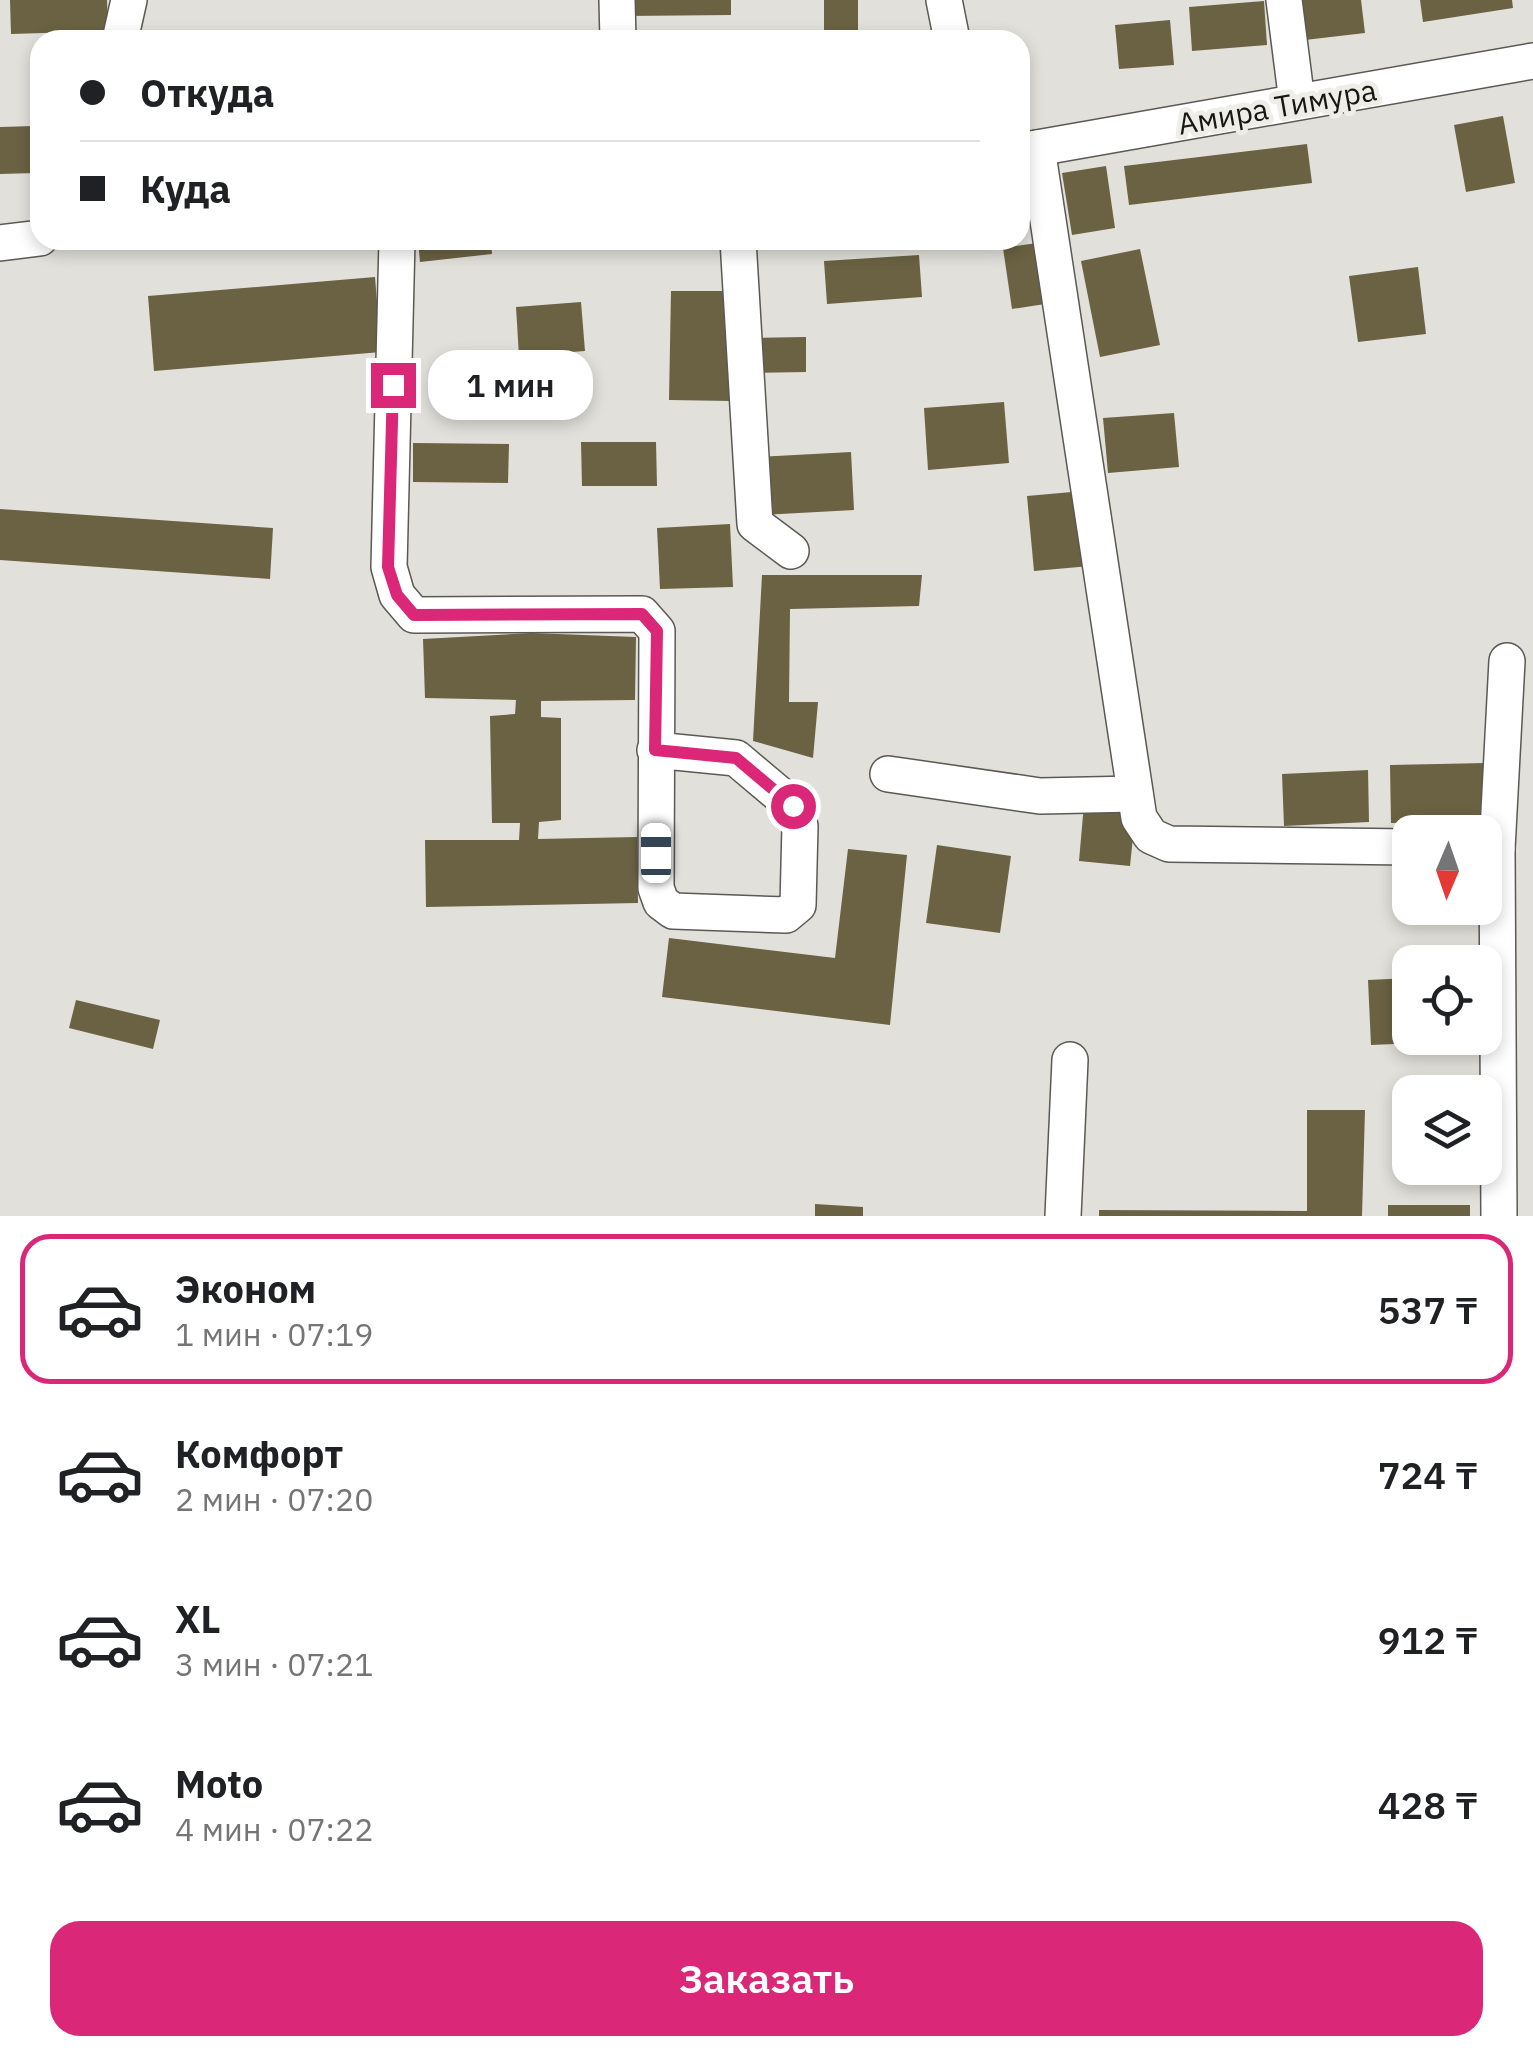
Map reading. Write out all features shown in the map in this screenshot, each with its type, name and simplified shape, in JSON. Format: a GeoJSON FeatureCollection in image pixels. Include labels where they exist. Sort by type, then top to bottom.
{"type":"FeatureCollection","features":[{"type":"Feature","properties":{"kind":"street"},"geometry":{"type":"LineString","coordinates":[[122,30],[128,0]]}},
{"type":"Feature","properties":{"kind":"street"},"geometry":{"type":"LineString","coordinates":[[617,0],[618,30]]}},
{"type":"Feature","properties":{"kind":"street"},"geometry":{"type":"LineString","coordinates":[[944,0],[950,30]]}},
{"type":"Feature","properties":{"kind":"street"},"geometry":{"type":"LineString","coordinates":[[1284,0],[1297,102]]}},
{"type":"Feature","properties":{"kind":"street","name":"Амира Тимура"},"geometry":{"type":"LineString","coordinates":[[1030,149],[1533,61]]}},
{"type":"Feature","properties":{"kind":"street"},"geometry":{"type":"LineString","coordinates":[[1030,161],[1139,818],[1151,836],[1169,844],[1392,848]]}},
{"type":"Feature","properties":{"kind":"street"},"geometry":{"type":"LineString","coordinates":[[0,243],[30,239]]}},
{"type":"Feature","properties":{"kind":"street"},"geometry":{"type":"LineString","coordinates":[[396,250],[388,567],[397,595],[414,615],[642,614],[657,631],[655,750],[656,888],[660,902],[673,911],[786,915],[794,912],[798,904],[800,826],[793,806],[736,758],[655,750]]}},
{"type":"Feature","properties":{"kind":"street"},"geometry":{"type":"LineString","coordinates":[[739,250],[755,524],[791,550]]}},
{"type":"Feature","properties":{"kind":"street"},"geometry":{"type":"LineString","coordinates":[[1494,815],[1507,661]]}},
{"type":"Feature","properties":{"kind":"street"},"geometry":{"type":"LineString","coordinates":[[888,774],[1040,796],[1135,794]]}},
{"type":"Feature","properties":{"kind":"street"},"geometry":{"type":"LineString","coordinates":[[1493,925],[1499,1216]]}},
{"type":"Feature","properties":{"kind":"street"},"geometry":{"type":"LineString","coordinates":[[1063,1216],[1070,1060]]}},
{"type":"Feature","properties":{"kind":"building"},"geometry":{"type":"Polygon","coordinates":[[[10,0],[107,0],[108,30],[30,30],[30,33],[11,34],[10,0]]]}},
{"type":"Feature","properties":{"kind":"building"},"geometry":{"type":"Polygon","coordinates":[[[625,0],[731,0],[731,15],[625,16],[625,0]]]}},
{"type":"Feature","properties":{"kind":"building"},"geometry":{"type":"Polygon","coordinates":[[[824,0],[858,0],[858,30],[824,30],[824,0]]]}},
{"type":"Feature","properties":{"kind":"building"},"geometry":{"type":"Polygon","coordinates":[[[1299,0],[1361,0],[1365,33],[1305,40],[1299,0]]]}},
{"type":"Feature","properties":{"kind":"building"},"geometry":{"type":"Polygon","coordinates":[[[1420,0],[1512,0],[1513,8],[1423,22],[1420,0]]]}},
{"type":"Feature","properties":{"kind":"building"},"geometry":{"type":"Polygon","coordinates":[[[1264,1],[1267,45],[1192,51],[1189,7],[1264,1]]]}},
{"type":"Feature","properties":{"kind":"building"},"geometry":{"type":"Polygon","coordinates":[[[1170,20],[1174,65],[1119,69],[1115,25],[1170,20]]]}},
{"type":"Feature","properties":{"kind":"building"},"geometry":{"type":"Polygon","coordinates":[[[1503,116],[1515,183],[1466,192],[1454,125],[1503,116]]]}},
{"type":"Feature","properties":{"kind":"building"},"geometry":{"type":"Polygon","coordinates":[[[30,126],[30,173],[0,174],[0,127],[30,126]]]}},
{"type":"Feature","properties":{"kind":"building"},"geometry":{"type":"Polygon","coordinates":[[[1307,144],[1312,183],[1129,205],[1124,166],[1307,144]]]}},
{"type":"Feature","properties":{"kind":"building"},"geometry":{"type":"Polygon","coordinates":[[[1106,166],[1115,228],[1072,235],[1062,173],[1106,166]]]}},
{"type":"Feature","properties":{"kind":"building"},"geometry":{"type":"Polygon","coordinates":[[[1037,243],[1045,304],[1012,309],[1003,250],[1030,250],[1030,244],[1037,243]]]}},
{"type":"Feature","properties":{"kind":"building"},"geometry":{"type":"Polygon","coordinates":[[[1140,249],[1160,345],[1100,357],[1081,261],[1140,249]]]}},
{"type":"Feature","properties":{"kind":"building"},"geometry":{"type":"Polygon","coordinates":[[[419,250],[492,250],[492,254],[420,262],[419,250]]]}},
{"type":"Feature","properties":{"kind":"building"},"geometry":{"type":"Polygon","coordinates":[[[919,255],[922,297],[827,304],[824,261],[919,255]]]}},
{"type":"Feature","properties":{"kind":"building"},"geometry":{"type":"Polygon","coordinates":[[[1418,267],[1426,334],[1358,342],[1349,276],[1418,267]]]}},
{"type":"Feature","properties":{"kind":"building"},"geometry":{"type":"Polygon","coordinates":[[[375,277],[381,352],[154,371],[148,296],[375,277]]]}},
{"type":"Feature","properties":{"kind":"building"},"geometry":{"type":"Polygon","coordinates":[[[671,291],[733,291],[731,401],[669,400],[671,291]]]}},
{"type":"Feature","properties":{"kind":"building"},"geometry":{"type":"Polygon","coordinates":[[[581,302],[585,351],[519,356],[516,307],[581,302]]]}},
{"type":"Feature","properties":{"kind":"building"},"geometry":{"type":"Polygon","coordinates":[[[806,337],[806,372],[754,373],[754,338],[806,337]]]}},
{"type":"Feature","properties":{"kind":"building"},"geometry":{"type":"Polygon","coordinates":[[[1004,402],[1009,463],[928,470],[924,408],[1004,402]]]}},
{"type":"Feature","properties":{"kind":"building"},"geometry":{"type":"Polygon","coordinates":[[[1174,413],[1179,467],[1108,473],[1103,418],[1174,413]]]}},
{"type":"Feature","properties":{"kind":"building"},"geometry":{"type":"Polygon","coordinates":[[[581,442],[656,442],[657,486],[582,486],[581,442]]]}},
{"type":"Feature","properties":{"kind":"building"},"geometry":{"type":"Polygon","coordinates":[[[413,443],[509,444],[508,483],[413,482],[413,443]]]}},
{"type":"Feature","properties":{"kind":"building"},"geometry":{"type":"Polygon","coordinates":[[[851,452],[854,510],[760,515],[757,457],[851,452]]]}},
{"type":"Feature","properties":{"kind":"building"},"geometry":{"type":"Polygon","coordinates":[[[1083,491],[1090,566],[1034,571],[1027,496],[1083,491]]]}},
{"type":"Feature","properties":{"kind":"building"},"geometry":{"type":"Polygon","coordinates":[[[0,509],[273,528],[270,579],[0,560],[0,509]]]}},
{"type":"Feature","properties":{"kind":"building"},"geometry":{"type":"Polygon","coordinates":[[[730,524],[733,587],[660,589],[657,528],[730,524]]]}},
{"type":"Feature","properties":{"kind":"building"},"geometry":{"type":"Polygon","coordinates":[[[762,575],[922,575],[919,606],[790,609],[789,702],[818,702],[813,758],[753,741],[762,575]]]}},
{"type":"Feature","properties":{"kind":"building"},"geometry":{"type":"Polygon","coordinates":[[[531,633],[636,637],[635,700],[541,701],[541,717],[561,718],[561,820],[539,822],[538,839],[637,837],[638,903],[426,907],[425,840],[519,840],[520,823],[492,823],[490,716],[515,714],[516,700],[425,698],[423,639],[531,633]]]}},
{"type":"Feature","properties":{"kind":"building"},"geometry":{"type":"Polygon","coordinates":[[[1486,763],[1487,815],[1392,815],[1391,823],[1390,765],[1486,763]]]}},
{"type":"Feature","properties":{"kind":"building"},"geometry":{"type":"Polygon","coordinates":[[[1368,770],[1369,822],[1284,826],[1282,774],[1368,770]]]}},
{"type":"Feature","properties":{"kind":"building"},"geometry":{"type":"Polygon","coordinates":[[[1084,804],[1136,808],[1130,866],[1079,861],[1084,804]]]}},
{"type":"Feature","properties":{"kind":"building"},"geometry":{"type":"Polygon","coordinates":[[[937,845],[1011,856],[1000,933],[926,923],[937,845]]]}},
{"type":"Feature","properties":{"kind":"building"},"geometry":{"type":"Polygon","coordinates":[[[848,849],[907,855],[890,1025],[662,997],[669,938],[835,958],[848,849]]]}},
{"type":"Feature","properties":{"kind":"building"},"geometry":{"type":"Polygon","coordinates":[[[1392,979],[1392,1044],[1371,1045],[1368,980],[1392,979]]]}},
{"type":"Feature","properties":{"kind":"building"},"geometry":{"type":"Polygon","coordinates":[[[76,1000],[160,1020],[153,1049],[69,1028],[76,1000]]]}},
{"type":"Feature","properties":{"kind":"building"},"geometry":{"type":"Polygon","coordinates":[[[1307,1110],[1365,1110],[1362,1216],[1099,1216],[1099,1210],[1307,1211],[1307,1110]]]}},
{"type":"Feature","properties":{"kind":"building"},"geometry":{"type":"Polygon","coordinates":[[[815,1204],[863,1207],[863,1216],[815,1216],[815,1204]]]}},
{"type":"Feature","properties":{"kind":"building"},"geometry":{"type":"Polygon","coordinates":[[[1388,1205],[1470,1205],[1470,1216],[1388,1216],[1388,1205]]]}},
{"type":"Feature","properties":{"kind":"route"},"geometry":{"type":"LineString","coordinates":[[393,385],[388,567],[397,595],[414,615],[642,614],[657,631],[655,750],[736,758],[793,806]]}}]}
